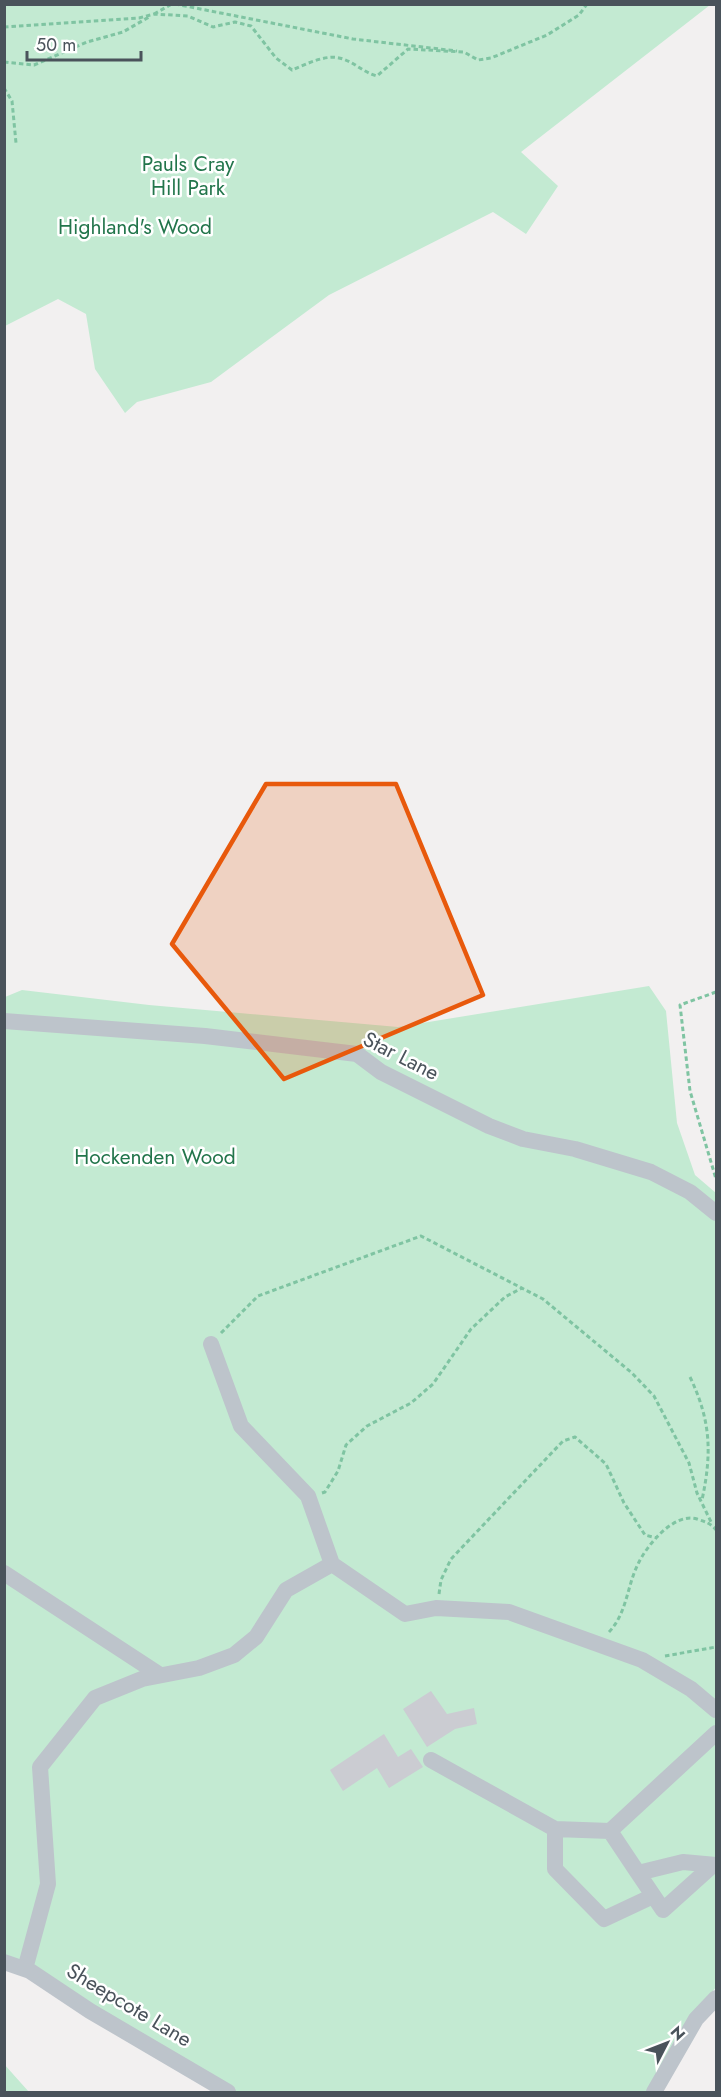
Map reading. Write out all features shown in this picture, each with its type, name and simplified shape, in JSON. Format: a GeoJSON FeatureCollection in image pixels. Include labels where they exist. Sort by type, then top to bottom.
{"type":"FeatureCollection","features":[{"type":"Feature","properties":{"kind":"street","name":"Star Lane"},"geometry":{"type":"LineString","coordinates":[[4,1021],[205,1036],[357,1054],[381,1072],[489,1126],[523,1139],[575,1149],[651,1172],[690,1192],[717,1213]]}},
{"type":"Feature","properties":{"kind":"street"},"geometry":{"type":"LineString","coordinates":[[211,1344],[241,1426],[308,1496],[332,1564],[405,1614],[436,1608],[509,1612],[642,1660],[692,1689],[717,1710]]}},
{"type":"Feature","properties":{"kind":"street"},"geometry":{"type":"LineString","coordinates":[[25,1969],[48,1884],[40,1767],[95,1698],[142,1679],[199,1668],[234,1655],[256,1637],[286,1590],[332,1564]]}},
{"type":"Feature","properties":{"kind":"street"},"geometry":{"type":"LineString","coordinates":[[4,1573],[160,1675]]}},
{"type":"Feature","properties":{"kind":"street"},"geometry":{"type":"LineString","coordinates":[[431,1760],[555,1829],[610,1831],[717,1733]]}},
{"type":"Feature","properties":{"kind":"street"},"geometry":{"type":"LineString","coordinates":[[555,1829],[555,1869],[604,1919],[653,1896]]}},
{"type":"Feature","properties":{"kind":"street"},"geometry":{"type":"LineString","coordinates":[[610,1831],[663,1910],[715,1865]]}},
{"type":"Feature","properties":{"kind":"street"},"geometry":{"type":"LineString","coordinates":[[638,1873],[683,1862],[715,1865]]}},
{"type":"Feature","properties":{"kind":"street","name":"Sheepcote Lane"},"geometry":{"type":"LineString","coordinates":[[4,1962],[25,1969],[228,2092]]}},
{"type":"Feature","properties":{"kind":"street"},"geometry":{"type":"LineString","coordinates":[[654,2092],[696,2019],[717,1998]]}},
{"type":"Feature","properties":{"kind":"path"},"geometry":{"type":"LineString","coordinates":[[4,62],[34,65],[87,42],[123,32],[174,4],[353,39],[464,52],[478,60],[491,58],[547,35],[579,15],[587,4]]}},
{"type":"Feature","properties":{"kind":"path"},"geometry":{"type":"LineString","coordinates":[[4,27],[154,15],[188,16],[213,27],[235,22],[251,26],[276,58],[292,69],[329,57],[344,59],[363,72],[377,76],[408,50],[464,52]]}},
{"type":"Feature","properties":{"kind":"path"},"geometry":{"type":"LineString","coordinates":[[4,88],[12,101],[16,143]]}},
{"type":"Feature","properties":{"kind":"path"},"geometry":{"type":"LineString","coordinates":[[717,992],[680,1005],[690,1091],[717,1179]]}},
{"type":"Feature","properties":{"kind":"path"},"geometry":{"type":"LineString","coordinates":[[211,1344],[258,1296],[421,1236],[543,1299],[632,1373],[654,1396],[689,1463],[702,1502],[717,1530]]}},
{"type":"Feature","properties":{"kind":"path"},"geometry":{"type":"LineString","coordinates":[[308,1496],[325,1492],[338,1471],[346,1445],[367,1426],[411,1403],[433,1384],[471,1329],[505,1297],[522,1288]]}},
{"type":"Feature","properties":{"kind":"path"},"geometry":{"type":"LineString","coordinates":[[690,1377],[701,1400],[709,1432],[708,1471],[702,1502]]}},
{"type":"Feature","properties":{"kind":"path"},"geometry":{"type":"LineString","coordinates":[[436,1608],[441,1580],[451,1559],[563,1441],[576,1437],[606,1464],[636,1523],[645,1535],[657,1538]]}},
{"type":"Feature","properties":{"kind":"path"},"geometry":{"type":"LineString","coordinates":[[598,1645],[613,1628],[628,1599],[638,1564],[657,1538],[673,1522],[691,1517],[712,1524]]}},
{"type":"Feature","properties":{"kind":"path"},"geometry":{"type":"LineString","coordinates":[[642,1660],[716,1647]]}},
{"type":"Feature","properties":{"kind":"highlighted area"},"geometry":{"type":"Polygon","coordinates":[[[266,784],[396,784],[483,995],[284,1079],[172,944],[266,784]]]}},
{"type":"Feature","properties":{"kind":"green space","name":"Pauls Cray Hill Park"},"geometry":{"type":"Polygon","coordinates":[[[5,4],[710,5],[521,152],[558,186],[526,234],[493,212],[329,295],[211,382],[137,402],[125,413],[95,369],[86,314],[58,299],[5,326],[5,4]]]}},
{"type":"Feature","properties":{"kind":"green space","name":"Hockenden Wood"},"geometry":{"type":"Polygon","coordinates":[[[649,986],[666,1011],[677,1123],[695,1175],[716,1193],[716,1987],[692,2018],[652,2092],[229,2092],[5,1960],[5,997],[22,990],[149,1005],[398,1027],[649,986]]]}},
{"type":"Feature","properties":{"kind":"green space"},"geometry":{"type":"Polygon","coordinates":[[[4,2064],[29,2092],[6,2092],[4,2064]]]}},
{"type":"Feature","properties":{"kind":"building"},"geometry":{"type":"Polygon","coordinates":[[[431,1691],[447,1714],[474,1708],[477,1724],[455,1729],[427,1747],[403,1709],[431,1691]]]}},
{"type":"Feature","properties":{"kind":"building"},"geometry":{"type":"Polygon","coordinates":[[[384,1734],[398,1757],[411,1749],[423,1767],[389,1788],[377,1768],[343,1791],[330,1770],[384,1734]]]}},
{"type":"Feature","properties":{"kind":"park label","name":"Highland's Wood"},"geometry":{"type":"Point","coordinates":[135,227]}}]}
